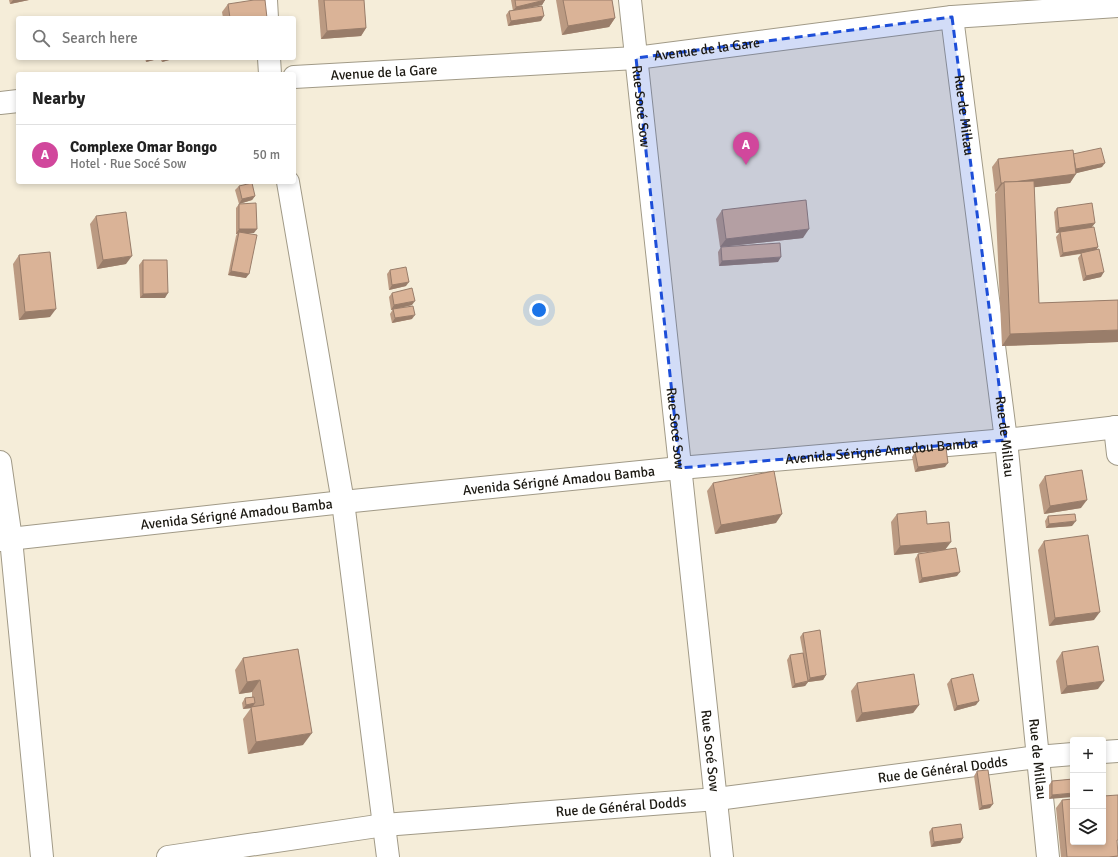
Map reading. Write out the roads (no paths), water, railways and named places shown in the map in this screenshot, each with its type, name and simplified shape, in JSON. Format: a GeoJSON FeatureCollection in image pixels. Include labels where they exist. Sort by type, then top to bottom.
{"type":"FeatureCollection","features":[{"type":"Feature","properties":{"kind":"street"},"geometry":{"type":"LineString","coordinates":[[266,0],[267,16]]}},
{"type":"Feature","properties":{"kind":"street","name":"Rue Socé Sow"},"geometry":{"type":"LineString","coordinates":[[630,0],[717,799],[722,857]]}},
{"type":"Feature","properties":{"kind":"street","name":"Avenue de la Gare"},"geometry":{"type":"LineString","coordinates":[[296,77],[636,58],[952,17],[1057,6],[1118,6]]}},
{"type":"Feature","properties":{"kind":"street","name":"Rue de Millau"},"geometry":{"type":"LineString","coordinates":[[952,17],[1006,440],[1048,857]]}},
{"type":"Feature","properties":{"kind":"street"},"geometry":{"type":"LineString","coordinates":[[269,60],[270,72]]}},
{"type":"Feature","properties":{"kind":"street"},"geometry":{"type":"LineString","coordinates":[[0,103],[16,101]]}},
{"type":"Feature","properties":{"kind":"street"},"geometry":{"type":"LineString","coordinates":[[288,184],[343,502],[388,857]]}},
{"type":"Feature","properties":{"kind":"street"},"geometry":{"type":"LineString","coordinates":[[1117,427],[1118,454]]}},
{"type":"Feature","properties":{"kind":"street","name":"Avenida Sérigné Amadou Bamba"},"geometry":{"type":"LineString","coordinates":[[5,539],[343,502],[680,468],[1006,440],[1117,427]]}},
{"type":"Feature","properties":{"kind":"street"},"geometry":{"type":"LineString","coordinates":[[0,462],[5,539],[42,857]]}},
{"type":"Feature","properties":{"kind":"street"},"geometry":{"type":"LineString","coordinates":[[1106,752],[1118,751]]}},
{"type":"Feature","properties":{"kind":"street","name":"Rue de Général Dodds"},"geometry":{"type":"LineString","coordinates":[[168,857],[384,825],[717,799],[1037,757],[1070,754]]}},
{"type":"Feature","properties":{"kind":"place","name":"Complexe Omar Bongo"},"geometry":{"type":"Point","coordinates":[746,165]}}]}
